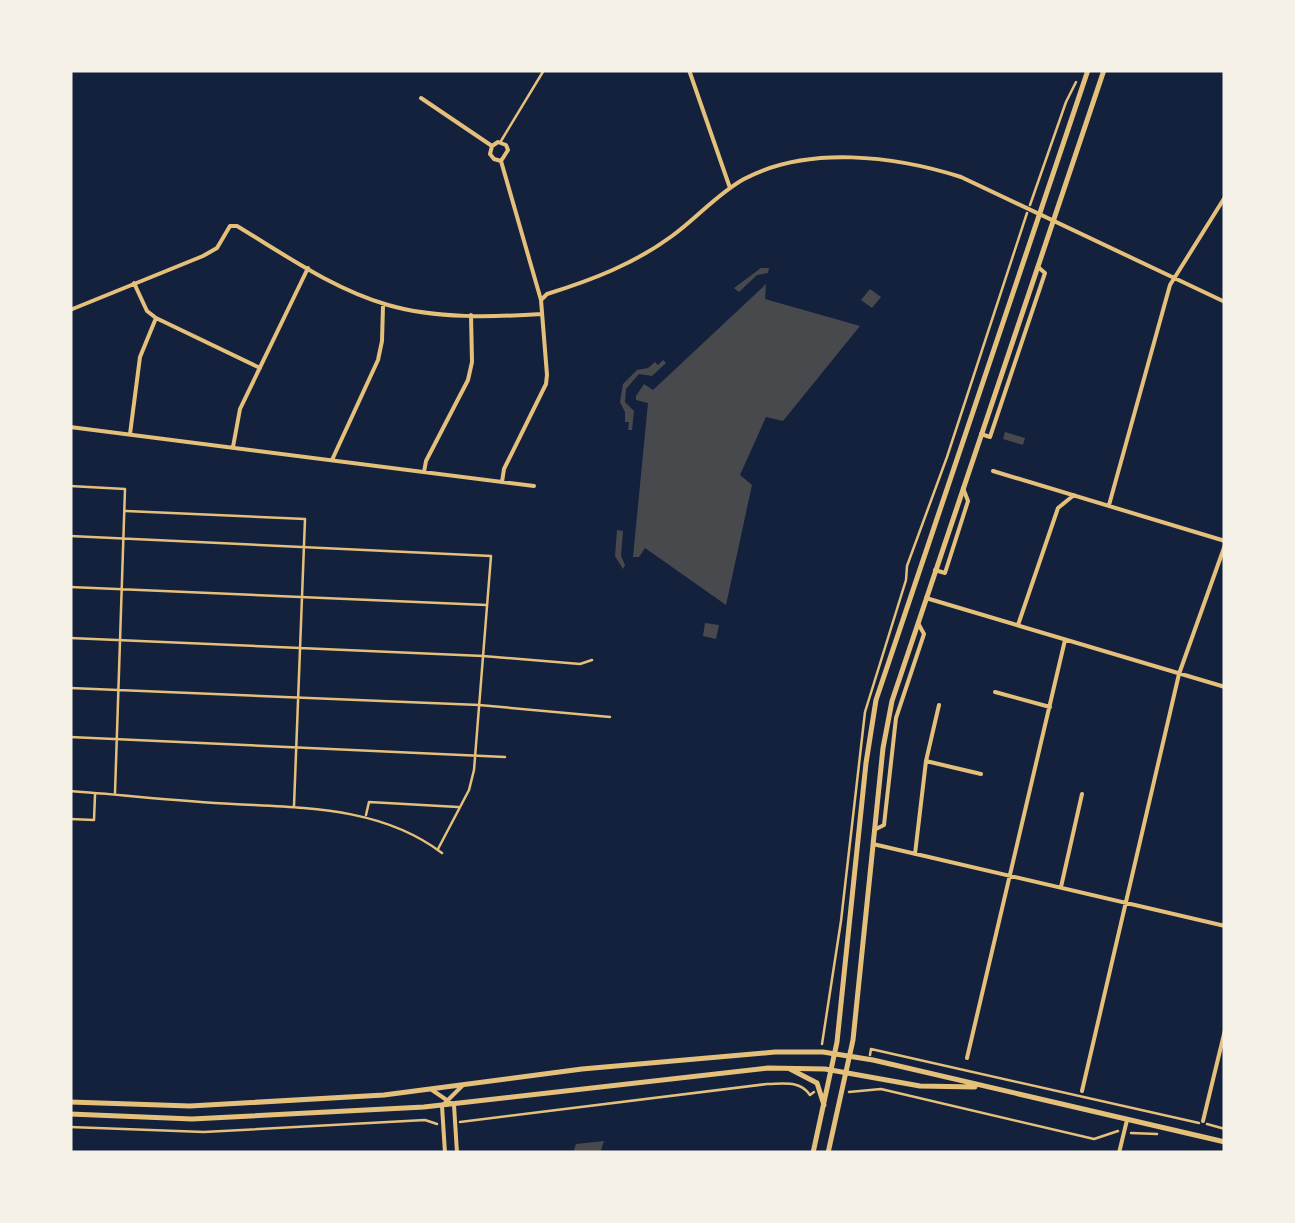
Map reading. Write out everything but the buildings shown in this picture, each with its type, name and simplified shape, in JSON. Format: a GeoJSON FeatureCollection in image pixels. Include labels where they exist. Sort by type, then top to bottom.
{"type":"FeatureCollection","features":[{"type":"Feature","properties":{"kind":"street"},"geometry":{"type":"LineString","coordinates":[[690,70],[730,188]]}},
{"type":"Feature","properties":{"kind":"street"},"geometry":{"type":"LineString","coordinates":[[813,1153],[835,1053],[876,700],[1088,70]]}},
{"type":"Feature","properties":{"kind":"street"},"geometry":{"type":"LineString","coordinates":[[828,1153],[851,1056],[889,713],[1104,70]]}},
{"type":"Feature","properties":{"kind":"street"},"geometry":{"type":"LineString","coordinates":[[421,98],[492,146]]}},
{"type":"Feature","properties":{"kind":"street"},"geometry":{"type":"LineString","coordinates":[[492,146],[500,142],[508,150],[501,160],[541,300],[546,332],[546,384],[504,469],[502,482]]}},
{"type":"Feature","properties":{"kind":"street"},"geometry":{"type":"LineString","coordinates":[[492,146],[492,157],[501,160]]}},
{"type":"Feature","properties":{"kind":"street"},"geometry":{"type":"LineString","coordinates":[[541,300],[547,294],[633,262],[674,235],[730,188],[767,170],[821,159],[852,158],[939,170],[1225,302]]}},
{"type":"Feature","properties":{"kind":"street"},"geometry":{"type":"LineString","coordinates":[[1109,504],[1174,278],[1225,197]]}},
{"type":"Feature","properties":{"kind":"street"},"geometry":{"type":"LineString","coordinates":[[70,310],[217,248],[230,226],[237,226],[308,268],[384,304],[422,312],[542,314]]}},
{"type":"Feature","properties":{"kind":"street"},"geometry":{"type":"LineString","coordinates":[[981,434],[990,437],[1045,273],[1038,267]]}},
{"type":"Feature","properties":{"kind":"street"},"geometry":{"type":"LineString","coordinates":[[233,448],[240,410],[308,268]]}},
{"type":"Feature","properties":{"kind":"street"},"geometry":{"type":"LineString","coordinates":[[134,283],[148,311],[156,318],[260,368]]}},
{"type":"Feature","properties":{"kind":"street"},"geometry":{"type":"LineString","coordinates":[[332,460],[378,360],[384,304]]}},
{"type":"Feature","properties":{"kind":"street"},"geometry":{"type":"LineString","coordinates":[[424,472],[468,380],[472,362],[471,314]]}},
{"type":"Feature","properties":{"kind":"street"},"geometry":{"type":"LineString","coordinates":[[130,434],[140,357],[156,318]]}},
{"type":"Feature","properties":{"kind":"street"},"geometry":{"type":"LineString","coordinates":[[70,427],[534,486]]}},
{"type":"Feature","properties":{"kind":"street"},"geometry":{"type":"LineString","coordinates":[[993,472],[1109,504],[1225,543],[1179,674],[1082,1091]]}},
{"type":"Feature","properties":{"kind":"street"},"geometry":{"type":"LineString","coordinates":[[1018,625],[1058,508],[1074,495]]}},
{"type":"Feature","properties":{"kind":"street"},"geometry":{"type":"LineString","coordinates":[[926,598],[1225,687]]}},
{"type":"Feature","properties":{"kind":"street"},"geometry":{"type":"LineString","coordinates":[[967,1058],[1066,640]]}},
{"type":"Feature","properties":{"kind":"street"},"geometry":{"type":"LineString","coordinates":[[995,692],[1050,707]]}},
{"type":"Feature","properties":{"kind":"street"},"geometry":{"type":"LineString","coordinates":[[916,854],[926,761],[939,705]]}},
{"type":"Feature","properties":{"kind":"street"},"geometry":{"type":"LineString","coordinates":[[926,761],[981,774]]}},
{"type":"Feature","properties":{"kind":"street"},"geometry":{"type":"LineString","coordinates":[[1061,887],[1082,794]]}},
{"type":"Feature","properties":{"kind":"street"},"geometry":{"type":"LineString","coordinates":[[873,844],[1225,926]]}},
{"type":"Feature","properties":{"kind":"street"},"geometry":{"type":"LineString","coordinates":[[1203,1120],[1225,1030]]}},
{"type":"Feature","properties":{"kind":"street"},"geometry":{"type":"LineString","coordinates":[[70,1102],[210,1106],[384,1095],[466,1082],[774,1052],[823,1052],[1225,1142]]}},
{"type":"Feature","properties":{"kind":"street"},"geometry":{"type":"LineString","coordinates":[[70,1114],[192,1118],[442,1106],[784,1068],[832,1070],[920,1086],[983,1087]]}},
{"type":"Feature","properties":{"kind":"street"},"geometry":{"type":"LineString","coordinates":[[784,1068],[817,1083],[824,1108]]}},
{"type":"Feature","properties":{"kind":"street"},"geometry":{"type":"LineString","coordinates":[[456,1153],[451,1102],[466,1082]]}},
{"type":"Feature","properties":{"kind":"street"},"geometry":{"type":"LineString","coordinates":[[428,1088],[451,1102]]}},
{"type":"Feature","properties":{"kind":"street"},"geometry":{"type":"LineString","coordinates":[[442,1106],[444,1153]]}},
{"type":"Feature","properties":{"kind":"street"},"geometry":{"type":"LineString","coordinates":[[1119,1153],[1126,1120]]}},
{"type":"Feature","properties":{"kind":"lane"},"geometry":{"type":"LineString","coordinates":[[500,142],[544,70]]}},
{"type":"Feature","properties":{"kind":"path"},"geometry":{"type":"LineString","coordinates":[[1032,200],[1078,79]]}},
{"type":"Feature","properties":{"kind":"path"},"geometry":{"type":"LineString","coordinates":[[823,1052],[860,738],[870,688],[906,580],[906,566],[948,457],[1025,220]]}},
{"type":"Feature","properties":{"kind":"path"},"geometry":{"type":"LineString","coordinates":[[70,486],[125,489],[115,795]]}},
{"type":"Feature","properties":{"kind":"path"},"geometry":{"type":"LineString","coordinates":[[126,511],[305,520],[294,806]]}},
{"type":"Feature","properties":{"kind":"path"},"geometry":{"type":"LineString","coordinates":[[70,536],[491,556],[469,790],[440,851],[398,826],[366,816],[294,806],[70,791]]}},
{"type":"Feature","properties":{"kind":"path"},"geometry":{"type":"LineString","coordinates":[[70,587],[488,605]]}},
{"type":"Feature","properties":{"kind":"path"},"geometry":{"type":"LineString","coordinates":[[70,638],[483,656],[580,664],[592,660]]}},
{"type":"Feature","properties":{"kind":"path"},"geometry":{"type":"LineString","coordinates":[[70,688],[479,706],[610,717]]}},
{"type":"Feature","properties":{"kind":"path"},"geometry":{"type":"LineString","coordinates":[[70,737],[505,757]]}},
{"type":"Feature","properties":{"kind":"path"},"geometry":{"type":"LineString","coordinates":[[70,819],[94,820],[95,793]]}},
{"type":"Feature","properties":{"kind":"path"},"geometry":{"type":"LineString","coordinates":[[366,816],[368,802],[460,808]]}},
{"type":"Feature","properties":{"kind":"path"},"geometry":{"type":"LineString","coordinates":[[871,1050],[1225,1129]]}},
{"type":"Feature","properties":{"kind":"path"},"geometry":{"type":"LineString","coordinates":[[862,1092],[866,1080]]}},
{"type":"Feature","properties":{"kind":"path"},"geometry":{"type":"LineString","coordinates":[[463,1122],[768,1084],[800,1085],[810,1094]]}},
{"type":"Feature","properties":{"kind":"path"},"geometry":{"type":"LineString","coordinates":[[848,1092],[881,1089],[1094,1140],[1116,1130],[1156,1134]]}},
{"type":"Feature","properties":{"kind":"path"},"geometry":{"type":"LineString","coordinates":[[70,1128],[204,1132],[425,1120],[439,1124]]}}]}
